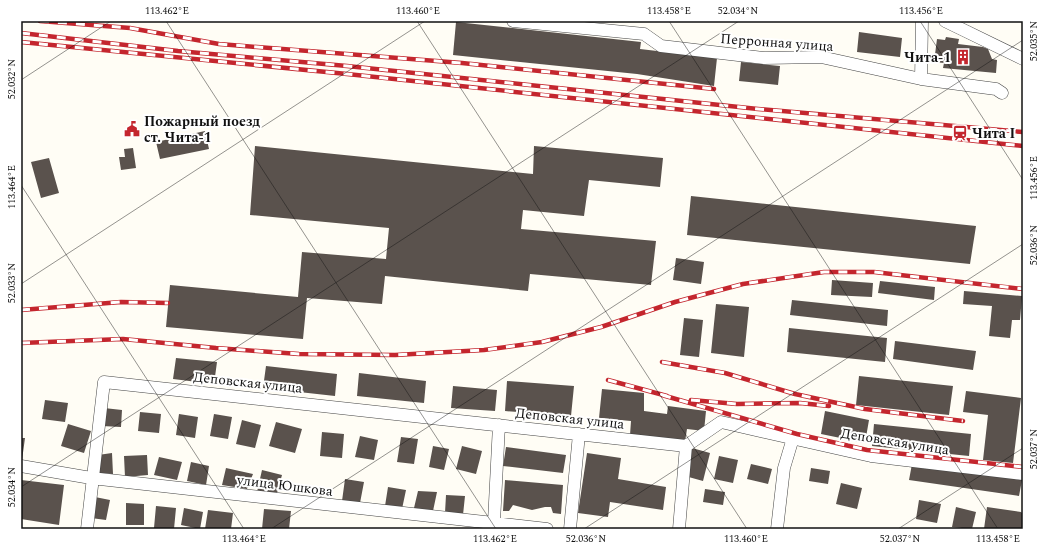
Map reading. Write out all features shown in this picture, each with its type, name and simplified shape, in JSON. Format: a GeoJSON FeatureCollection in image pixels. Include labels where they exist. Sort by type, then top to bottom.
{"type":"FeatureCollection","features":[{"type":"Feature","properties":{"kind":"street","name":"Перронная улица"},"geometry":{"type":"LineString","coordinates":[[513,21],[644,34],[661,46],[733,55],[764,58],[822,57],[921,79],[996,89],[1002,93]]}},
{"type":"Feature","properties":{"kind":"street"},"geometry":{"type":"LineString","coordinates":[[921,79],[922,21]]}},
{"type":"Feature","properties":{"kind":"street"},"geometry":{"type":"LineString","coordinates":[[945,21],[1023,59]]}},
{"type":"Feature","properties":{"kind":"street","name":"Деповская улица"},"geometry":{"type":"LineString","coordinates":[[91,478],[104,382],[686,446],[721,422],[871,456],[1023,474]]}},
{"type":"Feature","properties":{"kind":"street"},"geometry":{"type":"LineString","coordinates":[[494,522],[499,425]]}},
{"type":"Feature","properties":{"kind":"street"},"geometry":{"type":"LineString","coordinates":[[570,529],[579,434]]}},
{"type":"Feature","properties":{"kind":"street"},"geometry":{"type":"LineString","coordinates":[[777,529],[784,468],[793,438]]}},
{"type":"Feature","properties":{"kind":"street"},"geometry":{"type":"LineString","coordinates":[[679,529],[686,446]]}},
{"type":"Feature","properties":{"kind":"street","name":"улица Юшкова"},"geometry":{"type":"LineString","coordinates":[[21,466],[91,478],[547,529]]}},
{"type":"Feature","properties":{"kind":"street"},"geometry":{"type":"LineString","coordinates":[[87,529],[91,478]]}},
{"type":"Feature","properties":{"kind":"building"},"geometry":{"type":"Polygon","coordinates":[[[456,22],[641,42],[640,49],[717,58],[714,86],[637,74],[453,55],[456,22]]]}},
{"type":"Feature","properties":{"kind":"building"},"geometry":{"type":"Polygon","coordinates":[[[859,32],[902,38],[900,57],[857,52],[859,32]]]}},
{"type":"Feature","properties":{"kind":"building","name":"Чита-1"},"geometry":{"type":"Polygon","coordinates":[[[946,37],[959,39],[958,44],[988,49],[992,59],[997,60],[996,73],[943,68],[944,63],[934,62],[937,39],[945,40],[946,37]]]}},
{"type":"Feature","properties":{"kind":"building"},"geometry":{"type":"Polygon","coordinates":[[[741,62],[780,66],[778,85],[739,81],[741,62]]]}},
{"type":"Feature","properties":{"kind":"building"},"geometry":{"type":"Polygon","coordinates":[[[205,131],[209,149],[160,159],[156,142],[205,131]]]}},
{"type":"Feature","properties":{"kind":"building"},"geometry":{"type":"Polygon","coordinates":[[[255,146],[533,174],[534,146],[663,158],[660,187],[589,180],[584,216],[523,210],[521,229],[656,241],[651,285],[530,274],[528,291],[385,276],[382,304],[307,298],[303,339],[166,327],[170,285],[298,297],[302,252],[386,259],[389,228],[250,215],[255,146]]]}},
{"type":"Feature","properties":{"kind":"building"},"geometry":{"type":"Polygon","coordinates":[[[133,148],[136,168],[121,170],[119,157],[125,157],[124,149],[133,148]]]}},
{"type":"Feature","properties":{"kind":"building"},"geometry":{"type":"Polygon","coordinates":[[[49,158],[59,193],[41,198],[31,162],[49,158]]]}},
{"type":"Feature","properties":{"kind":"building"},"geometry":{"type":"Polygon","coordinates":[[[691,196],[976,226],[970,264],[687,235],[691,196]]]}},
{"type":"Feature","properties":{"kind":"building"},"geometry":{"type":"Polygon","coordinates":[[[676,258],[704,262],[701,284],[673,280],[676,258]]]}},
{"type":"Feature","properties":{"kind":"building"},"geometry":{"type":"Polygon","coordinates":[[[832,280],[873,283],[872,297],[831,295],[832,280]]]}},
{"type":"Feature","properties":{"kind":"building"},"geometry":{"type":"Polygon","coordinates":[[[880,281],[935,287],[934,300],[878,293],[880,281]]]}},
{"type":"Feature","properties":{"kind":"building"},"geometry":{"type":"Polygon","coordinates":[[[964,291],[1022,296],[1020,320],[1012,320],[1010,338],[989,336],[992,306],[963,304],[964,291]]]}},
{"type":"Feature","properties":{"kind":"building"},"geometry":{"type":"Polygon","coordinates":[[[792,300],[888,310],[887,326],[790,315],[792,300]]]}},
{"type":"Feature","properties":{"kind":"building"},"geometry":{"type":"Polygon","coordinates":[[[716,304],[749,307],[744,357],[711,353],[716,304]]]}},
{"type":"Feature","properties":{"kind":"building"},"geometry":{"type":"Polygon","coordinates":[[[684,318],[703,320],[699,357],[680,355],[684,318]]]}},
{"type":"Feature","properties":{"kind":"building"},"geometry":{"type":"Polygon","coordinates":[[[789,328],[887,338],[885,362],[787,352],[789,328]]]}},
{"type":"Feature","properties":{"kind":"building"},"geometry":{"type":"Polygon","coordinates":[[[895,341],[976,351],[973,370],[893,359],[895,341]]]}},
{"type":"Feature","properties":{"kind":"building"},"geometry":{"type":"Polygon","coordinates":[[[176,358],[217,362],[214,384],[173,379],[176,358]]]}},
{"type":"Feature","properties":{"kind":"building"},"geometry":{"type":"Polygon","coordinates":[[[266,366],[337,374],[335,396],[263,388],[266,366]]]}},
{"type":"Feature","properties":{"kind":"building"},"geometry":{"type":"Polygon","coordinates":[[[359,373],[426,381],[424,403],[357,396],[359,373]]]}},
{"type":"Feature","properties":{"kind":"building"},"geometry":{"type":"Polygon","coordinates":[[[859,376],[953,386],[949,415],[856,405],[859,376]]]}},
{"type":"Feature","properties":{"kind":"building"},"geometry":{"type":"Polygon","coordinates":[[[507,381],[574,386],[571,416],[505,411],[507,381]]]}},
{"type":"Feature","properties":{"kind":"building"},"geometry":{"type":"Polygon","coordinates":[[[453,386],[497,390],[495,411],[451,408],[453,386]]]}},
{"type":"Feature","properties":{"kind":"building"},"geometry":{"type":"Polygon","coordinates":[[[602,389],[644,393],[644,411],[667,414],[668,406],[706,411],[704,431],[687,429],[685,442],[630,435],[631,421],[599,418],[602,389]]]}},
{"type":"Feature","properties":{"kind":"building"},"geometry":{"type":"Polygon","coordinates":[[[966,391],[1021,398],[1013,463],[983,460],[988,415],[963,412],[966,391]]]}},
{"type":"Feature","properties":{"kind":"building"},"geometry":{"type":"Polygon","coordinates":[[[45,400],[68,403],[65,422],[42,419],[45,400]]]}},
{"type":"Feature","properties":{"kind":"building"},"geometry":{"type":"Polygon","coordinates":[[[104,408],[122,410],[121,427],[102,426],[104,408]]]}},
{"type":"Feature","properties":{"kind":"building"},"geometry":{"type":"Polygon","coordinates":[[[825,411],[869,420],[865,443],[821,434],[825,411]]]}},
{"type":"Feature","properties":{"kind":"building"},"geometry":{"type":"Polygon","coordinates":[[[140,412],[161,414],[159,433],[138,431],[140,412]]]}},
{"type":"Feature","properties":{"kind":"building"},"geometry":{"type":"Polygon","coordinates":[[[179,414],[198,417],[195,438],[176,435],[179,414]]]}},
{"type":"Feature","properties":{"kind":"building"},"geometry":{"type":"Polygon","coordinates":[[[214,414],[232,417],[228,439],[210,436],[214,414]]]}},
{"type":"Feature","properties":{"kind":"building"},"geometry":{"type":"Polygon","coordinates":[[[242,420],[261,425],[255,448],[236,444],[242,420]]]}},
{"type":"Feature","properties":{"kind":"building"},"geometry":{"type":"Polygon","coordinates":[[[276,422],[302,429],[295,453],[269,446],[276,422]]]}},
{"type":"Feature","properties":{"kind":"building"},"geometry":{"type":"Polygon","coordinates":[[[68,424],[91,431],[84,453],[61,446],[68,424]]]}},
{"type":"Feature","properties":{"kind":"building"},"geometry":{"type":"Polygon","coordinates":[[[874,424],[971,434],[969,456],[872,446],[874,424]]]}},
{"type":"Feature","properties":{"kind":"building"},"geometry":{"type":"Polygon","coordinates":[[[322,432],[344,434],[342,458],[320,456],[322,432]]]}},
{"type":"Feature","properties":{"kind":"building"},"geometry":{"type":"Polygon","coordinates":[[[360,436],[378,440],[374,460],[355,457],[360,436]]]}},
{"type":"Feature","properties":{"kind":"building"},"geometry":{"type":"Polygon","coordinates":[[[401,437],[418,439],[414,464],[397,462],[401,437]]]}},
{"type":"Feature","properties":{"kind":"building"},"geometry":{"type":"Polygon","coordinates":[[[21,438],[25,438],[22,460],[21,460],[21,438]]]}},
{"type":"Feature","properties":{"kind":"building"},"geometry":{"type":"Polygon","coordinates":[[[433,446],[449,449],[444,470],[429,467],[433,446]]]}},
{"type":"Feature","properties":{"kind":"building"},"geometry":{"type":"Polygon","coordinates":[[[462,446],[482,451],[476,474],[456,469],[462,446]]]}},
{"type":"Feature","properties":{"kind":"building"},"geometry":{"type":"Polygon","coordinates":[[[506,447],[566,455],[563,473],[503,466],[506,447]]]}},
{"type":"Feature","properties":{"kind":"building"},"geometry":{"type":"Polygon","coordinates":[[[692,448],[710,453],[703,481],[685,476],[692,448]]]}},
{"type":"Feature","properties":{"kind":"building"},"geometry":{"type":"Polygon","coordinates":[[[112,453],[113,474],[97,473],[98,455],[112,453]]]}},
{"type":"Feature","properties":{"kind":"building"},"geometry":{"type":"Polygon","coordinates":[[[587,453],[621,458],[618,479],[666,487],[663,510],[610,502],[608,517],[578,513],[587,453]]]}},
{"type":"Feature","properties":{"kind":"building"},"geometry":{"type":"Polygon","coordinates":[[[147,455],[148,475],[125,477],[124,456],[147,455]]]}},
{"type":"Feature","properties":{"kind":"building"},"geometry":{"type":"Polygon","coordinates":[[[719,456],[738,460],[733,483],[714,479],[719,456]]]}},
{"type":"Feature","properties":{"kind":"building"},"geometry":{"type":"Polygon","coordinates":[[[159,457],[182,462],[177,480],[154,475],[159,457]]]}},
{"type":"Feature","properties":{"kind":"building"},"geometry":{"type":"Polygon","coordinates":[[[191,462],[209,466],[206,485],[187,481],[191,462]]]}},
{"type":"Feature","properties":{"kind":"building"},"geometry":{"type":"Polygon","coordinates":[[[751,464],[772,469],[768,484],[747,479],[751,464]]]}},
{"type":"Feature","properties":{"kind":"building"},"geometry":{"type":"Polygon","coordinates":[[[912,464],[1022,480],[1019,496],[909,480],[912,464]]]}},
{"type":"Feature","properties":{"kind":"building"},"geometry":{"type":"Polygon","coordinates":[[[226,468],[253,474],[247,489],[222,485],[226,468]]]}},
{"type":"Feature","properties":{"kind":"building"},"geometry":{"type":"Polygon","coordinates":[[[811,468],[830,471],[828,484],[809,481],[811,468]]]}},
{"type":"Feature","properties":{"kind":"building"},"geometry":{"type":"Polygon","coordinates":[[[262,470],[282,475],[277,493],[257,492],[262,470]]]}},
{"type":"Feature","properties":{"kind":"building"},"geometry":{"type":"Polygon","coordinates":[[[345,479],[364,482],[360,503],[342,501],[345,479]]]}},
{"type":"Feature","properties":{"kind":"building"},"geometry":{"type":"Polygon","coordinates":[[[21,480],[64,485],[59,525],[21,519],[21,480]]]}},
{"type":"Feature","properties":{"kind":"building"},"geometry":{"type":"Polygon","coordinates":[[[505,480],[563,485],[561,514],[553,513],[551,507],[532,510],[513,505],[509,511],[503,511],[505,480]]]}},
{"type":"Feature","properties":{"kind":"building"},"geometry":{"type":"Polygon","coordinates":[[[841,483],[862,488],[857,509],[836,504],[841,483]]]}},
{"type":"Feature","properties":{"kind":"building"},"geometry":{"type":"Polygon","coordinates":[[[388,487],[406,490],[402,509],[385,506],[388,487]]]}},
{"type":"Feature","properties":{"kind":"building"},"geometry":{"type":"Polygon","coordinates":[[[705,489],[725,492],[723,505],[703,502],[705,489]]]}},
{"type":"Feature","properties":{"kind":"building"},"geometry":{"type":"Polygon","coordinates":[[[418,491],[437,492],[433,511],[414,508],[418,491]]]}},
{"type":"Feature","properties":{"kind":"building"},"geometry":{"type":"Polygon","coordinates":[[[446,495],[465,496],[463,515],[445,513],[446,495]]]}},
{"type":"Feature","properties":{"kind":"building"},"geometry":{"type":"Polygon","coordinates":[[[95,497],[110,500],[106,520],[91,518],[95,497]]]}},
{"type":"Feature","properties":{"kind":"building"},"geometry":{"type":"Polygon","coordinates":[[[919,500],[941,504],[937,523],[916,519],[919,500]]]}},
{"type":"Feature","properties":{"kind":"building"},"geometry":{"type":"Polygon","coordinates":[[[126,503],[144,504],[144,525],[126,525],[126,503]]]}},
{"type":"Feature","properties":{"kind":"building"},"geometry":{"type":"Polygon","coordinates":[[[156,506],[176,508],[174,529],[154,528],[156,506]]]}},
{"type":"Feature","properties":{"kind":"building"},"geometry":{"type":"Polygon","coordinates":[[[956,507],[976,512],[972,529],[952,527],[956,507]]]}},
{"type":"Feature","properties":{"kind":"building"},"geometry":{"type":"Polygon","coordinates":[[[987,507],[1021,512],[1023,514],[1023,529],[984,529],[987,507]]]}},
{"type":"Feature","properties":{"kind":"building"},"geometry":{"type":"Polygon","coordinates":[[[184,508],[203,512],[200,529],[181,525],[184,508]]]}},
{"type":"Feature","properties":{"kind":"building"},"geometry":{"type":"Polygon","coordinates":[[[264,509],[291,511],[289,529],[262,529],[264,509]]]}},
{"type":"Feature","properties":{"kind":"building"},"geometry":{"type":"Polygon","coordinates":[[[208,510],[233,513],[231,529],[205,529],[208,510]]]}},
{"type":"Feature","properties":{"kind":"railway"},"geometry":{"type":"LineString","coordinates":[[40,21],[130,28],[219,44],[462,63],[714,89]]}},
{"type":"Feature","properties":{"kind":"railway"},"geometry":{"type":"LineString","coordinates":[[21,33],[178,51],[347,66],[758,109],[1023,132]]}},
{"type":"Feature","properties":{"kind":"railway"},"geometry":{"type":"LineString","coordinates":[[21,42],[347,74],[1023,146]]}},
{"type":"Feature","properties":{"kind":"railway"},"geometry":{"type":"LineString","coordinates":[[21,343],[123,339],[299,354],[395,355],[484,350],[542,342],[601,327],[675,302],[743,284],[824,272],[874,272],[1023,289]]}},
{"type":"Feature","properties":{"kind":"railway"},"geometry":{"type":"LineString","coordinates":[[21,310],[121,302],[168,303]]}},
{"type":"Feature","properties":{"kind":"railway"},"geometry":{"type":"LineString","coordinates":[[662,362],[725,373],[795,394],[865,409],[963,421]]}},
{"type":"Feature","properties":{"kind":"railway"},"geometry":{"type":"LineString","coordinates":[[608,380],[667,396]]}},
{"type":"Feature","properties":{"kind":"railway"},"geometry":{"type":"LineString","coordinates":[[662,395],[797,434],[867,450],[1023,467]]}},
{"type":"Feature","properties":{"kind":"railway"},"geometry":{"type":"LineString","coordinates":[[691,400],[737,404],[800,403],[829,406]]}},
{"type":"Feature","properties":{"kind":"place","name":"Чита-1"},"geometry":{"type":"Point","coordinates":[963,57]}},
{"type":"Feature","properties":{"kind":"place","name":"Пожарный поезд ст. Чита-1"},"geometry":{"type":"Point","coordinates":[132,129]}},
{"type":"Feature","properties":{"kind":"place","name":"Чита I"},"geometry":{"type":"Point","coordinates":[960,133]}}]}
